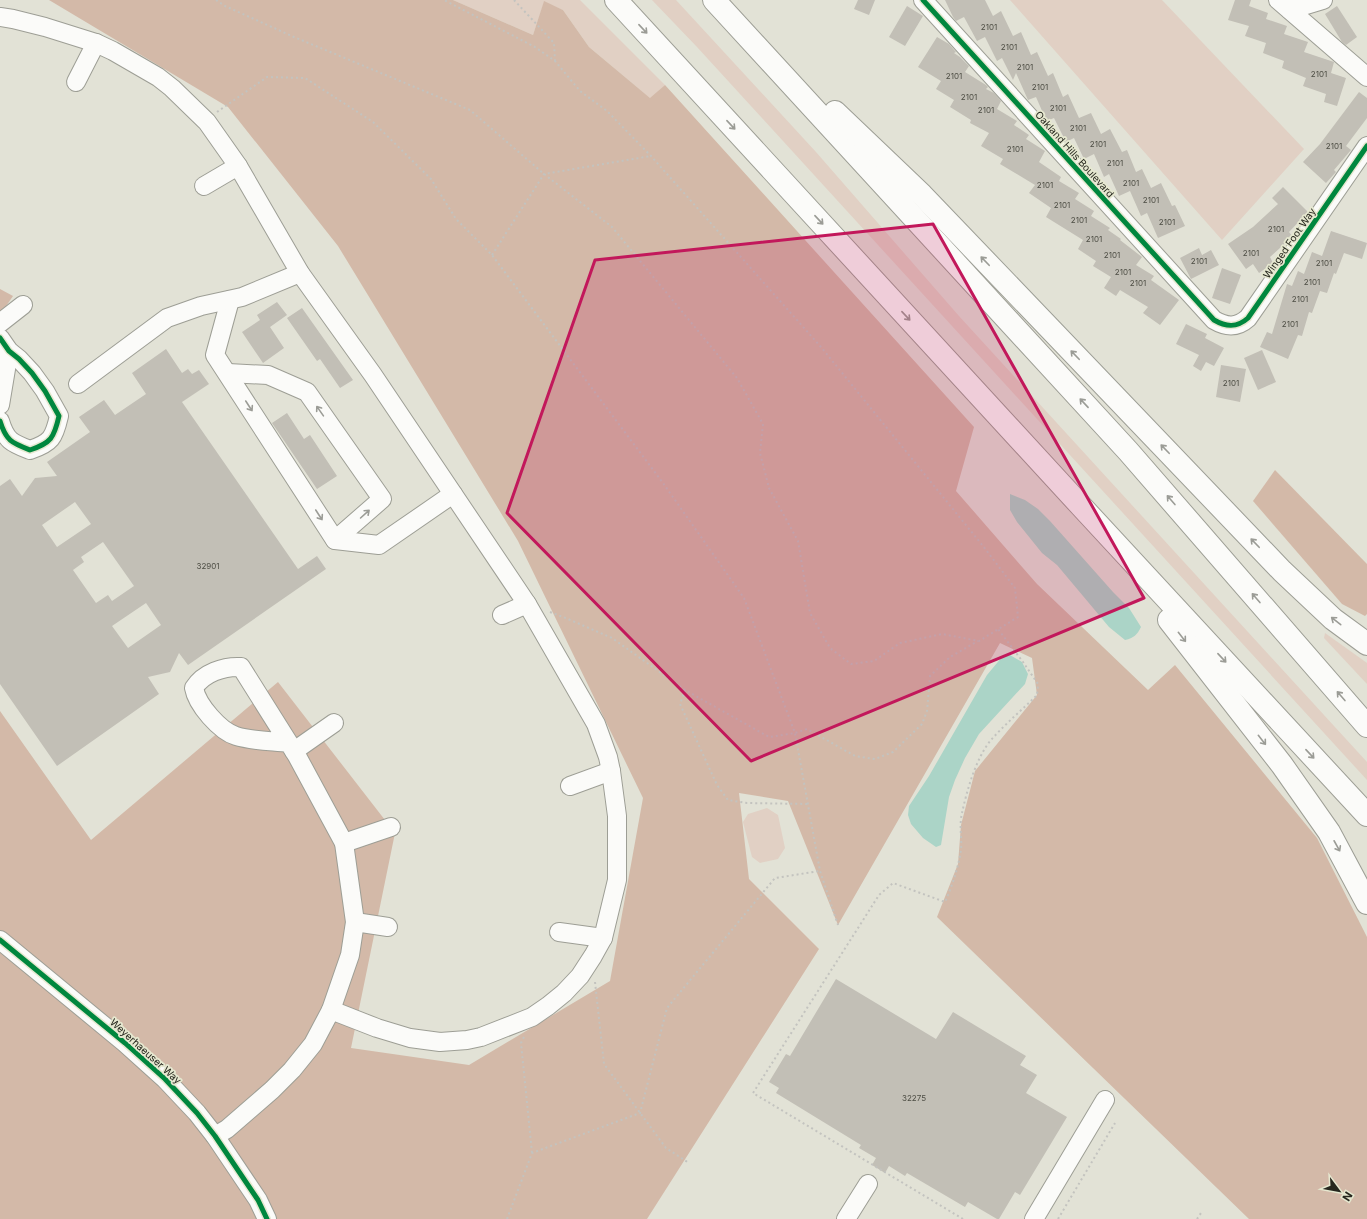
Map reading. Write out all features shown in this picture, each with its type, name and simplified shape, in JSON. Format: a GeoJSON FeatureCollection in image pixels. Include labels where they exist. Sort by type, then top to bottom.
{"type":"FeatureCollection","features":[{"type":"Feature","properties":{"kind":"highway"},"geometry":{"type":"LineString","coordinates":[[616,0],[1367,815]]}},
{"type":"Feature","properties":{"kind":"highway"},"geometry":{"type":"LineString","coordinates":[[715,0],[922,195],[1282,571],[1333,619],[1367,644]]}},
{"type":"Feature","properties":{"kind":"highway"},"geometry":{"type":"LineString","coordinates":[[715,0],[1128,452],[1367,726]]}},
{"type":"Feature","properties":{"kind":"highway"},"geometry":{"type":"LineString","coordinates":[[1081,506],[1282,765],[1328,832],[1367,903]]}},
{"type":"Feature","properties":{"kind":"street","name":"Oakland Hills Boulevard"},"geometry":{"type":"LineString","coordinates":[[923,0],[1214,320]]}},
{"type":"Feature","properties":{"kind":"street"},"geometry":{"type":"LineString","coordinates":[[1284,5],[1322,0]]}},
{"type":"Feature","properties":{"kind":"street"},"geometry":{"type":"LineString","coordinates":[[1284,5],[1367,77]]}},
{"type":"Feature","properties":{"kind":"street"},"geometry":{"type":"LineString","coordinates":[[0,17],[13,18],[45,27],[96,43],[113,51],[172,88],[207,122],[238,166],[300,273],[373,375],[527,604],[564,665],[596,724],[608,757],[617,816],[617,880],[602,938],[593,956],[580,976],[564,993],[532,1017],[481,1037],[467,1040],[440,1042],[410,1038],[377,1028],[331,1010]]}},
{"type":"Feature","properties":{"kind":"street"},"geometry":{"type":"LineString","coordinates":[[76,82],[96,43]]}},
{"type":"Feature","properties":{"kind":"street","name":"Winged Foot Way"},"geometry":{"type":"LineString","coordinates":[[1214,320],[1222,325],[1230,326],[1238,325],[1248,318],[1367,146]]}},
{"type":"Feature","properties":{"kind":"street"},"geometry":{"type":"LineString","coordinates":[[204,186],[238,166]]}},
{"type":"Feature","properties":{"kind":"street"},"geometry":{"type":"LineString","coordinates":[[78,384],[167,318],[201,306],[242,297],[300,273]]}},
{"type":"Feature","properties":{"kind":"street"},"geometry":{"type":"LineString","coordinates":[[230,300],[216,355],[336,540]]}},
{"type":"Feature","properties":{"kind":"street"},"geometry":{"type":"LineString","coordinates":[[0,323],[23,305]]}},
{"type":"Feature","properties":{"kind":"street"},"geometry":{"type":"LineString","coordinates":[[0,405],[4,344]]}},
{"type":"Feature","properties":{"kind":"street"},"geometry":{"type":"LineString","coordinates":[[0,421],[3,432],[14,444],[30,450],[45,445],[56,433],[59,416],[45,391],[32,373],[4,344]]}},
{"type":"Feature","properties":{"kind":"street"},"geometry":{"type":"LineString","coordinates":[[228,373],[268,375],[307,392],[382,499],[336,540]]}},
{"type":"Feature","properties":{"kind":"street"},"geometry":{"type":"LineString","coordinates":[[336,540],[379,545],[453,494]]}},
{"type":"Feature","properties":{"kind":"street"},"geometry":{"type":"LineString","coordinates":[[502,615],[527,604]]}},
{"type":"Feature","properties":{"kind":"street"},"geometry":{"type":"LineString","coordinates":[[216,1136],[227,1129],[272,1090],[292,1070],[313,1044],[331,1010],[350,955],[355,922],[344,843],[291,747],[241,667],[224,667],[208,675],[196,684],[194,688],[195,693],[206,712],[224,730],[235,736],[243,738],[291,747],[334,723]]}},
{"type":"Feature","properties":{"kind":"street"},"geometry":{"type":"LineString","coordinates":[[570,786],[611,771]]}},
{"type":"Feature","properties":{"kind":"street"},"geometry":{"type":"LineString","coordinates":[[344,843],[391,827]]}},
{"type":"Feature","properties":{"kind":"street"},"geometry":{"type":"LineString","coordinates":[[355,922],[388,927]]}},
{"type":"Feature","properties":{"kind":"street"},"geometry":{"type":"LineString","coordinates":[[559,932],[602,938]]}},
{"type":"Feature","properties":{"kind":"street","name":"Weyerhaeuser Way"},"geometry":{"type":"LineString","coordinates":[[0,940],[126,1043],[197,1113],[216,1136],[258,1200],[267,1219]]}},
{"type":"Feature","properties":{"kind":"street"},"geometry":{"type":"LineString","coordinates":[[1034,1219],[1105,1100]]}},
{"type":"Feature","properties":{"kind":"street"},"geometry":{"type":"LineString","coordinates":[[846,1219],[868,1184]]}},
{"type":"Feature","properties":{"kind":"path"},"geometry":{"type":"LineString","coordinates":[[216,0],[225,6],[301,40],[470,110],[544,174],[612,227],[737,378],[763,424],[760,453],[769,488],[798,541],[810,613],[830,648],[851,664],[874,661],[900,643],[942,634],[979,641]]}},
{"type":"Feature","properties":{"kind":"path"},"geometry":{"type":"LineString","coordinates":[[445,0],[535,47],[555,61],[580,91],[607,111],[651,156],[821,347],[983,546],[1015,588],[1018,617],[950,657],[930,676],[927,711],[922,724],[893,752],[875,759],[855,756],[807,729],[795,733],[769,737],[685,690],[612,638],[568,618],[527,604]]}},
{"type":"Feature","properties":{"kind":"path"},"geometry":{"type":"LineString","coordinates":[[514,0],[554,43],[555,61]]}},
{"type":"Feature","properties":{"kind":"path"},"geometry":{"type":"LineString","coordinates":[[207,122],[217,112],[267,77],[305,78],[373,122],[431,179],[456,219],[492,255],[663,483],[744,598],[795,733],[820,871],[838,926]]}},
{"type":"Feature","properties":{"kind":"path"},"geometry":{"type":"LineString","coordinates":[[492,255],[544,174],[651,156]]}},
{"type":"Feature","properties":{"kind":"path"},"geometry":{"type":"LineString","coordinates":[[963,1219],[753,1093],[879,895],[893,883],[945,902],[958,864],[961,850],[962,814],[968,789],[978,761],[992,740],[1037,695],[1038,684],[998,629]]}},
{"type":"Feature","properties":{"kind":"path"},"geometry":{"type":"LineString","coordinates":[[685,690],[680,704],[717,785],[728,800],[747,803],[808,804]]}},
{"type":"Feature","properties":{"kind":"path"},"geometry":{"type":"LineString","coordinates":[[640,1112],[667,1008],[775,878],[820,871]]}},
{"type":"Feature","properties":{"kind":"path"},"geometry":{"type":"LineString","coordinates":[[594,979],[604,1064],[666,1148],[690,1163]]}},
{"type":"Feature","properties":{"kind":"path"},"geometry":{"type":"LineString","coordinates":[[507,1219],[532,1153],[521,1043],[532,1017]]}},
{"type":"Feature","properties":{"kind":"path"},"geometry":{"type":"LineString","coordinates":[[532,1153],[640,1112]]}},
{"type":"Feature","properties":{"kind":"path"},"geometry":{"type":"LineString","coordinates":[[1058,1219],[1115,1123]]}},
{"type":"Feature","properties":{"kind":"path"},"geometry":{"type":"LineString","coordinates":[[1197,1219],[1201,1213]]}},
{"type":"Feature","properties":{"kind":"highlighted area"},"geometry":{"type":"Polygon","coordinates":[[[933,224],[1144,598],[751,761],[507,513],[595,260],[933,224]]]}},
{"type":"Feature","properties":{"kind":"shaded area"},"geometry":{"type":"Polygon","coordinates":[[[49,0],[453,0],[533,35],[544,1],[563,10],[589,47],[650,98],[665,85],[974,427],[956,491],[1037,584],[1148,690],[1175,665],[1317,838],[1367,937],[1367,1219],[1249,1219],[937,917],[958,864],[961,825],[975,771],[1037,695],[1032,658],[1000,643],[838,925],[788,801],[739,793],[749,879],[819,949],[647,1219],[0,1219],[0,711],[91,840],[278,682],[395,833],[351,1048],[469,1065],[610,981],[643,798],[518,541],[338,246],[228,107],[49,0]]]}},
{"type":"Feature","properties":{"kind":"shaded area"},"geometry":{"type":"Polygon","coordinates":[[[453,0],[580,0],[665,85],[651,99],[589,47],[563,10],[544,2],[533,35],[453,0]]]}},
{"type":"Feature","properties":{"kind":"shaded area"},"geometry":{"type":"Polygon","coordinates":[[[652,0],[676,0],[816,152],[959,316],[1367,762],[1367,780],[697,47],[652,0]]]}},
{"type":"Feature","properties":{"kind":"shaded area"},"geometry":{"type":"Polygon","coordinates":[[[1010,0],[1162,0],[1304,149],[1222,240],[1010,0]]]}},
{"type":"Feature","properties":{"kind":"shaded area"},"geometry":{"type":"Polygon","coordinates":[[[0,289],[13,296],[0,315],[0,289]]]}},
{"type":"Feature","properties":{"kind":"shaded area"},"geometry":{"type":"Polygon","coordinates":[[[1275,470],[1367,564],[1367,614],[1365,616],[1342,604],[1253,501],[1275,470]]]}},
{"type":"Feature","properties":{"kind":"shaded area"},"geometry":{"type":"Polygon","coordinates":[[[1325,633],[1367,663],[1367,684],[1324,638],[1325,633]]]}},
{"type":"Feature","properties":{"kind":"shaded area"},"geometry":{"type":"Polygon","coordinates":[[[767,808],[778,815],[785,848],[778,859],[760,863],[752,857],[743,822],[748,814],[767,808]]]}},
{"type":"Feature","properties":{"kind":"water"},"geometry":{"type":"Polygon","coordinates":[[[1010,494],[1025,500],[1038,509],[1129,608],[1141,627],[1135,636],[1125,640],[1109,627],[1057,565],[1042,553],[1017,522],[1010,510],[1010,494]]]}},
{"type":"Feature","properties":{"kind":"water"},"geometry":{"type":"Polygon","coordinates":[[[1010,655],[1022,662],[1028,674],[1025,684],[979,734],[965,758],[949,797],[941,845],[936,847],[923,838],[911,824],[908,815],[909,806],[929,776],[987,675],[1002,657],[1010,655]]]}},
{"type":"Feature","properties":{"kind":"building"},"geometry":{"type":"Polygon","coordinates":[[[858,0],[875,0],[869,15],[854,9],[858,0]]]}},
{"type":"Feature","properties":{"kind":"building"},"geometry":{"type":"Polygon","coordinates":[[[945,0],[985,0],[993,16],[1001,11],[1013,36],[1021,32],[1031,55],[1037,52],[1048,76],[1053,73],[1063,97],[1068,94],[1079,118],[1091,113],[1101,134],[1110,129],[1122,152],[1127,150],[1136,172],[1142,169],[1151,188],[1161,183],[1172,206],[1175,205],[1185,226],[1158,238],[1147,213],[1141,216],[1130,191],[1119,196],[1109,174],[1104,177],[1094,154],[1084,159],[1074,138],[1066,142],[1054,118],[1047,121],[1046,120],[1036,97],[1028,100],[1016,73],[1013,80],[1002,58],[997,61],[985,37],[977,41],[964,17],[956,21],[945,0]]]}},
{"type":"Feature","properties":{"kind":"building"},"geometry":{"type":"Polygon","coordinates":[[[1235,0],[1251,0],[1249,6],[1268,13],[1266,19],[1287,26],[1284,34],[1308,42],[1304,52],[1334,62],[1331,73],[1346,78],[1337,106],[1324,102],[1326,94],[1303,86],[1306,78],[1282,68],[1284,61],[1263,53],[1266,43],[1245,36],[1249,26],[1228,20],[1235,0]]]}},
{"type":"Feature","properties":{"kind":"building"},"geometry":{"type":"Polygon","coordinates":[[[907,6],[923,16],[905,46],[889,37],[907,6]]]}},
{"type":"Feature","properties":{"kind":"building"},"geometry":{"type":"Polygon","coordinates":[[[1337,6],[1357,37],[1346,45],[1342,42],[1325,14],[1337,6]]]}},
{"type":"Feature","properties":{"kind":"building"},"geometry":{"type":"Polygon","coordinates":[[[937,37],[949,44],[956,52],[954,53],[969,66],[965,72],[986,85],[988,87],[986,89],[994,93],[1001,101],[997,109],[1017,121],[1014,125],[1029,135],[1026,139],[1045,151],[1039,162],[1061,177],[1059,181],[1079,193],[1075,199],[1094,211],[1091,216],[1110,228],[1108,230],[1142,257],[1136,265],[1154,276],[1151,280],[1179,300],[1160,325],[1143,313],[1148,307],[1120,290],[1116,296],[1104,288],[1111,277],[1093,266],[1096,261],[1078,249],[1083,240],[1046,217],[1051,208],[1029,193],[1035,185],[1000,164],[1003,159],[981,146],[989,133],[970,123],[971,120],[950,107],[954,100],[936,89],[941,81],[918,67],[937,37]]]}},
{"type":"Feature","properties":{"kind":"building"},"geometry":{"type":"Polygon","coordinates":[[[1359,92],[1367,98],[1367,118],[1346,146],[1351,150],[1334,170],[1336,172],[1326,183],[1303,162],[1320,144],[1359,92]]]}},
{"type":"Feature","properties":{"kind":"building"},"geometry":{"type":"Polygon","coordinates":[[[1283,187],[1308,212],[1289,232],[1292,236],[1290,239],[1270,257],[1273,263],[1259,273],[1253,264],[1246,269],[1228,244],[1253,227],[1278,204],[1272,198],[1283,187]]]}},
{"type":"Feature","properties":{"kind":"building"},"geometry":{"type":"Polygon","coordinates":[[[1331,231],[1367,243],[1362,259],[1344,253],[1336,274],[1334,273],[1327,293],[1320,291],[1312,313],[1309,312],[1302,336],[1298,335],[1288,359],[1260,347],[1267,332],[1272,334],[1287,284],[1292,286],[1298,271],[1304,274],[1312,252],[1322,256],[1331,231]]]}},
{"type":"Feature","properties":{"kind":"building"},"geometry":{"type":"Polygon","coordinates":[[[1199,248],[1202,255],[1211,250],[1219,265],[1191,279],[1180,258],[1199,248]]]}},
{"type":"Feature","properties":{"kind":"building"},"geometry":{"type":"Polygon","coordinates":[[[1222,268],[1241,275],[1230,304],[1212,298],[1222,268]]]}},
{"type":"Feature","properties":{"kind":"building"},"geometry":{"type":"Polygon","coordinates":[[[277,302],[287,315],[270,327],[284,348],[263,363],[242,332],[260,320],[257,315],[277,302]]]}},
{"type":"Feature","properties":{"kind":"building"},"geometry":{"type":"Polygon","coordinates":[[[302,308],[353,380],[340,388],[320,359],[317,361],[287,318],[302,308]]]}},
{"type":"Feature","properties":{"kind":"building"},"geometry":{"type":"Polygon","coordinates":[[[1186,324],[1207,334],[1205,338],[1224,348],[1214,366],[1206,362],[1201,371],[1193,366],[1199,355],[1176,344],[1186,324]]]}},
{"type":"Feature","properties":{"kind":"building"},"geometry":{"type":"Polygon","coordinates":[[[166,349],[182,373],[188,369],[192,374],[199,370],[209,384],[182,402],[298,569],[317,556],[326,569],[188,665],[179,653],[170,672],[148,677],[159,694],[57,766],[0,684],[0,486],[10,479],[22,496],[35,478],[57,476],[47,462],[90,432],[79,417],[104,400],[115,415],[146,394],[132,373],[166,349]],[[75,502],[42,525],[57,547],[91,524],[75,502]],[[103,542],[81,557],[84,562],[73,570],[96,603],[108,595],[112,601],[134,586],[103,542]],[[146,603],[112,626],[128,648],[161,625],[146,603]]]}},
{"type":"Feature","properties":{"kind":"building"},"geometry":{"type":"Polygon","coordinates":[[[1262,350],[1276,382],[1258,390],[1244,358],[1262,350]]]}},
{"type":"Feature","properties":{"kind":"building"},"geometry":{"type":"Polygon","coordinates":[[[1221,365],[1246,369],[1240,402],[1216,397],[1221,365]]]}},
{"type":"Feature","properties":{"kind":"building"},"geometry":{"type":"Polygon","coordinates":[[[287,413],[304,439],[310,435],[337,476],[317,489],[272,423],[287,413]]]}},
{"type":"Feature","properties":{"kind":"building"},"geometry":{"type":"Polygon","coordinates":[[[836,979],[936,1039],[953,1012],[1026,1056],[1020,1065],[1037,1075],[1026,1093],[1067,1117],[1020,1195],[1015,1192],[999,1219],[968,1202],[965,1207],[907,1173],[905,1176],[889,1166],[885,1173],[872,1165],[876,1158],[859,1148],[861,1145],[776,1093],[779,1088],[769,1082],[786,1054],[790,1056],[836,979]]]}},
{"type":"Feature","properties":{"kind":"cycle path"},"geometry":{"type":"LineString","coordinates":[[923,0],[1214,320],[1223,324],[1236,325],[1248,318],[1367,146]]}},
{"type":"Feature","properties":{"kind":"cycle path"},"geometry":{"type":"LineString","coordinates":[[0,338],[9,351],[32,373],[45,391],[59,416],[55,430],[50,439],[43,445],[30,450],[10,440],[2,428],[0,421]]}},
{"type":"Feature","properties":{"kind":"cycle path"},"geometry":{"type":"LineString","coordinates":[[0,940],[125,1043],[165,1079],[197,1113],[215,1136],[258,1200],[267,1219]]}}]}
